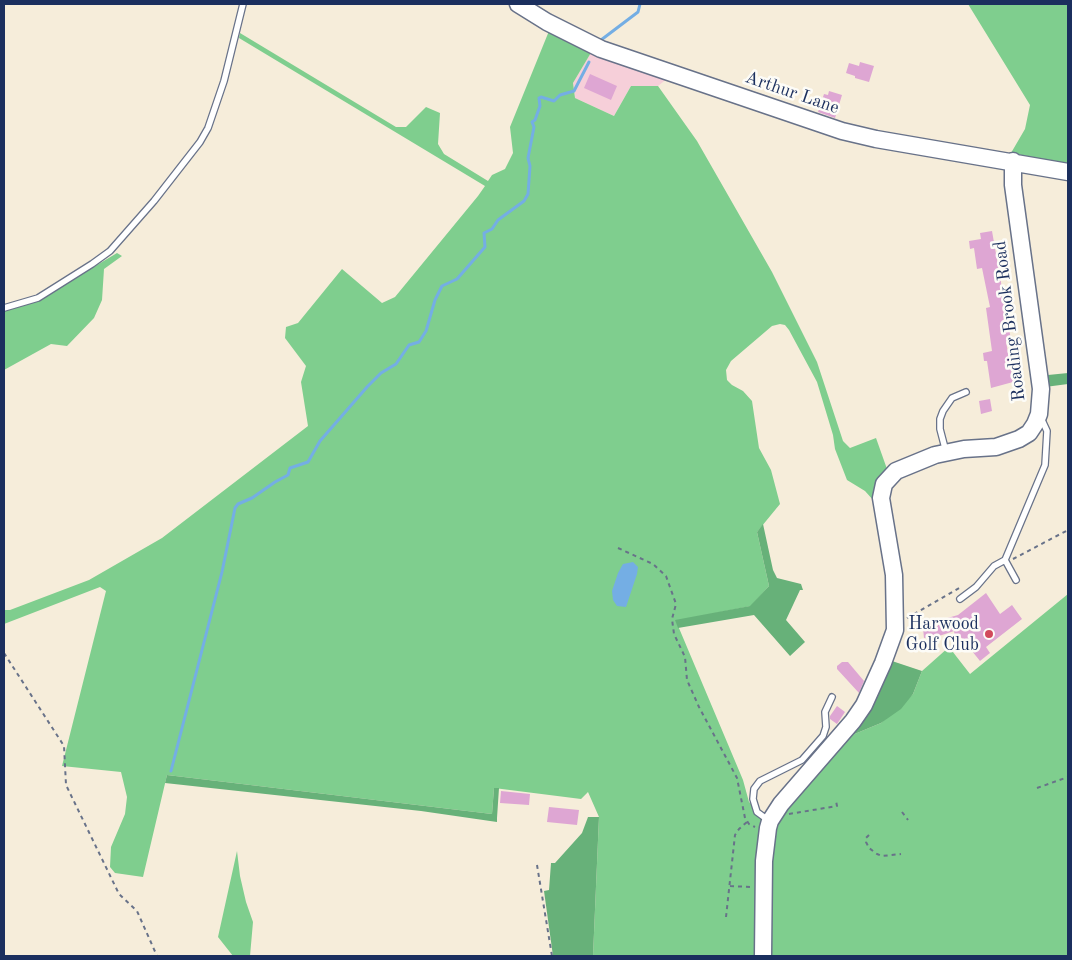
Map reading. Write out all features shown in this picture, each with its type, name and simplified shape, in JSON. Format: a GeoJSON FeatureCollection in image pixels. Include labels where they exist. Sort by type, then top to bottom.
{"type":"FeatureCollection","features":[{"type":"Feature","properties":{"kind":"street","name":"Arthur Lane"},"geometry":{"type":"LineString","coordinates":[[518,4],[547,22],[601,50],[842,131],[876,139],[1013,161],[1068,172]]}},
{"type":"Feature","properties":{"kind":"street","name":"Roading Brook Road"},"geometry":{"type":"LineString","coordinates":[[763,956],[763,888],[774,821],[781,804],[864,705],[883,663],[896,624],[894,575],[882,506],[884,484],[896,471],[946,452],[964,448],[996,447],[1019,439],[1029,432],[1039,414],[1041,389],[1013,185],[1013,161]]}},
{"type":"Feature","properties":{"kind":"lane"},"geometry":{"type":"LineString","coordinates":[[4,308],[38,298],[92,264],[110,251],[154,201],[200,142],[208,128],[224,81],[244,4]]}},
{"type":"Feature","properties":{"kind":"lane"},"geometry":{"type":"LineString","coordinates":[[946,452],[940,429],[940,419],[952,398],[966,392]]}},
{"type":"Feature","properties":{"kind":"lane"},"geometry":{"type":"LineString","coordinates":[[960,599],[976,587],[994,566],[1005,562],[1045,465],[1047,431],[1039,414]]}},
{"type":"Feature","properties":{"kind":"lane"},"geometry":{"type":"LineString","coordinates":[[1005,562],[1016,580]]}},
{"type":"Feature","properties":{"kind":"lane"},"geometry":{"type":"LineString","coordinates":[[774,821],[757,812],[753,799],[754,789],[760,781],[802,760],[824,736],[826,727],[825,712],[832,697]]}},
{"type":"Feature","properties":{"kind":"path"},"geometry":{"type":"LineString","coordinates":[[1005,562],[1068,530]]}},
{"type":"Feature","properties":{"kind":"path"},"geometry":{"type":"LineString","coordinates":[[618,548],[653,564],[666,576],[676,604],[672,618],[674,634],[684,656],[688,680],[699,707],[737,778],[747,822],[754,826],[837,806],[836,801]]}},
{"type":"Feature","properties":{"kind":"path"},"geometry":{"type":"LineString","coordinates":[[896,624],[963,586]]}},
{"type":"Feature","properties":{"kind":"path"},"geometry":{"type":"LineString","coordinates":[[4,653],[64,746],[66,785],[119,894],[137,911],[157,956]]}},
{"type":"Feature","properties":{"kind":"path"},"geometry":{"type":"LineString","coordinates":[[1038,788],[1068,777]]}},
{"type":"Feature","properties":{"kind":"path"},"geometry":{"type":"LineString","coordinates":[[902,812],[908,820]]}},
{"type":"Feature","properties":{"kind":"path"},"geometry":{"type":"LineString","coordinates":[[726,917],[736,835],[738,829],[747,822]]}},
{"type":"Feature","properties":{"kind":"path"},"geometry":{"type":"LineString","coordinates":[[869,835],[866,838],[868,848],[877,854],[882,856],[900,854]]}},
{"type":"Feature","properties":{"kind":"path"},"geometry":{"type":"LineString","coordinates":[[538,865],[552,956]]}},
{"type":"Feature","properties":{"kind":"path"},"geometry":{"type":"LineString","coordinates":[[730,886],[763,888]]}},
{"type":"Feature","properties":{"kind":"shaded area"},"geometry":{"type":"Polygon","coordinates":[[[592,51],[668,78],[658,86],[631,86],[614,116],[575,98],[573,83],[592,51]]]}},
{"type":"Feature","properties":{"kind":"green space"},"geometry":{"type":"Polygon","coordinates":[[[968,4],[1068,4],[1068,164],[1011,153],[1025,129],[1030,105],[968,4]]]}},
{"type":"Feature","properties":{"kind":"green space","name":"Harwood Golf Club"},"geometry":{"type":"Polygon","coordinates":[[[549,31],[592,51],[573,83],[575,98],[614,116],[631,86],[658,86],[697,141],[772,272],[817,362],[843,441],[850,448],[876,438],[887,469],[874,501],[865,491],[847,480],[835,449],[833,435],[817,382],[785,325],[772,326],[731,361],[726,370],[727,380],[743,391],[752,401],[759,448],[771,470],[780,504],[757,532],[769,586],[751,606],[676,621],[743,780],[749,802],[764,815],[845,738],[881,723],[913,694],[922,671],[949,647],[970,674],[1068,594],[1068,956],[593,956],[599,817],[588,792],[581,799],[494,788],[492,814],[167,775],[143,877],[115,873],[110,867],[111,847],[125,814],[127,797],[121,772],[62,766],[106,591],[100,587],[4,624],[4,610],[10,610],[89,580],[162,538],[308,426],[301,382],[306,366],[285,338],[286,327],[298,323],[342,269],[382,303],[395,297],[485,186],[239,38],[240,33],[396,127],[406,127],[426,107],[440,113],[438,144],[444,154],[488,181],[492,175],[505,169],[513,153],[510,127],[549,31]]]}},
{"type":"Feature","properties":{"kind":"green space"},"geometry":{"type":"Polygon","coordinates":[[[117,253],[122,256],[104,269],[102,300],[94,318],[67,346],[51,344],[4,370],[4,310],[37,301],[117,253]]]}},
{"type":"Feature","properties":{"kind":"green space"},"geometry":{"type":"Polygon","coordinates":[[[1039,324],[1048,375],[1068,373],[1068,384],[1045,387],[1039,324]]]}},
{"type":"Feature","properties":{"kind":"green space"},"geometry":{"type":"Polygon","coordinates":[[[763,524],[773,570],[777,578],[801,584],[803,590],[800,590],[786,620],[805,642],[790,656],[754,615],[678,628],[675,620],[750,606],[769,586],[757,532],[763,524]]]}},
{"type":"Feature","properties":{"kind":"green space"},"geometry":{"type":"Polygon","coordinates":[[[889,660],[922,671],[913,694],[901,709],[881,723],[845,738],[889,660]]]}},
{"type":"Feature","properties":{"kind":"green space"},"geometry":{"type":"Polygon","coordinates":[[[167,775],[492,814],[494,788],[499,788],[497,822],[421,811],[165,783],[167,775]]]}},
{"type":"Feature","properties":{"kind":"green space"},"geometry":{"type":"Polygon","coordinates":[[[588,817],[599,817],[593,956],[553,956],[544,891],[549,890],[551,863],[555,863],[582,833],[588,817]]]}},
{"type":"Feature","properties":{"kind":"green space"},"geometry":{"type":"Polygon","coordinates":[[[237,851],[240,876],[253,922],[250,956],[233,956],[218,937],[237,851]]]}},
{"type":"Feature","properties":{"kind":"water"},"geometry":{"type":"Polygon","coordinates":[[[633,562],[638,567],[637,574],[626,607],[617,606],[613,600],[612,591],[618,573],[623,564],[633,562]]]}},
{"type":"Feature","properties":{"kind":"building"},"geometry":{"type":"Polygon","coordinates":[[[860,62],[874,66],[869,82],[846,73],[849,63],[859,66],[860,62]]]}},
{"type":"Feature","properties":{"kind":"building"},"geometry":{"type":"Polygon","coordinates":[[[590,74],[617,86],[611,100],[584,88],[590,74]]]}},
{"type":"Feature","properties":{"kind":"building"},"geometry":{"type":"Polygon","coordinates":[[[829,91],[842,95],[835,118],[818,112],[824,94],[828,95],[829,91]]]}},
{"type":"Feature","properties":{"kind":"building"},"geometry":{"type":"Polygon","coordinates":[[[992,231],[1011,340],[1006,341],[1009,359],[1012,358],[1014,369],[1011,369],[1013,382],[991,388],[987,361],[984,361],[983,353],[992,351],[986,308],[990,307],[982,268],[977,269],[974,248],[970,249],[969,241],[981,239],[980,233],[992,231]]]}},
{"type":"Feature","properties":{"kind":"building"},"geometry":{"type":"Polygon","coordinates":[[[990,399],[992,411],[981,414],[979,401],[990,399]]]}},
{"type":"Feature","properties":{"kind":"building"},"geometry":{"type":"Polygon","coordinates":[[[986,593],[1000,614],[1012,605],[1022,619],[986,647],[990,653],[980,661],[960,636],[955,637],[954,631],[924,638],[923,628],[938,626],[937,621],[958,615],[986,593]]]}},
{"type":"Feature","properties":{"kind":"building"},"geometry":{"type":"Polygon","coordinates":[[[842,662],[848,662],[864,681],[859,693],[837,669],[837,666],[842,662]]]}},
{"type":"Feature","properties":{"kind":"building"},"geometry":{"type":"Polygon","coordinates":[[[837,706],[845,712],[837,724],[830,719],[830,716],[837,706]]]}},
{"type":"Feature","properties":{"kind":"building"},"geometry":{"type":"Polygon","coordinates":[[[501,791],[530,794],[529,805],[500,803],[501,791]]]}},
{"type":"Feature","properties":{"kind":"building"},"geometry":{"type":"Polygon","coordinates":[[[549,807],[579,810],[577,825],[547,822],[549,807]]]}},
{"type":"Feature","properties":{"kind":"waterway"},"geometry":{"type":"LineString","coordinates":[[601,40],[638,12],[640,4]]}},
{"type":"Feature","properties":{"kind":"waterway"},"geometry":{"type":"LineString","coordinates":[[171,771],[222,572],[235,508],[238,504],[252,498],[288,475],[290,468],[308,462],[320,441],[367,387],[381,373],[396,364],[409,345],[419,342],[426,331],[435,300],[442,286],[457,279],[485,247],[484,233],[492,229],[498,220],[524,201],[528,194],[530,166],[528,158],[534,127],[532,122],[535,120],[540,106],[539,98],[554,101],[560,95],[574,91],[589,62]]}},
{"type":"Feature","properties":{"kind":"place","name":"Harwood Golf Club"},"geometry":{"type":"Point","coordinates":[989,634]}}]}
